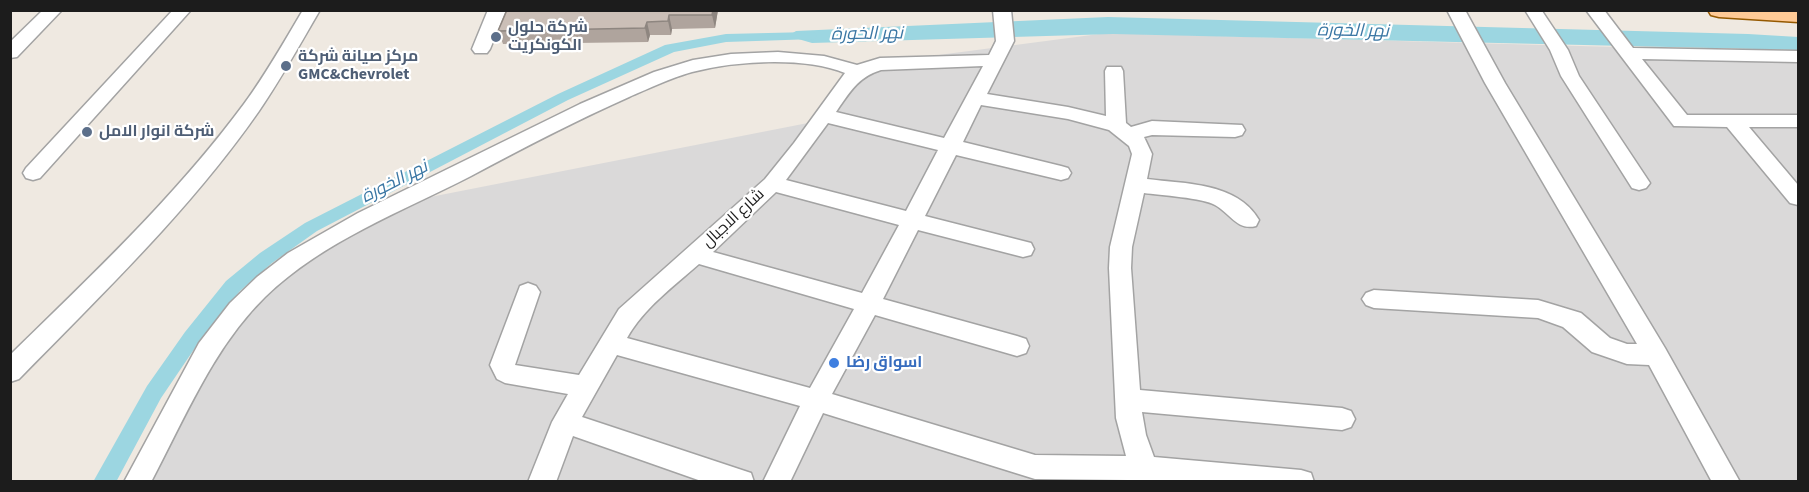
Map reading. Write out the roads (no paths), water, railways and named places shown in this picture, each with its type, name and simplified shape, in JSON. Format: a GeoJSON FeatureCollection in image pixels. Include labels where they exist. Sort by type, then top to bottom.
{"type":"FeatureCollection","features":[{"type":"Feature","properties":{"kind":"main road"},"geometry":{"type":"LineString","coordinates":[[1719,10],[1798,15]]}},
{"type":"Feature","properties":{"kind":"street"},"geometry":{"type":"LineString","coordinates":[[10,53],[54,10]]}},
{"type":"Feature","properties":{"kind":"street"},"geometry":{"type":"LineString","coordinates":[[33,173],[183,10]]}},
{"type":"Feature","properties":{"kind":"street"},"geometry":{"type":"LineString","coordinates":[[10,372],[106,275],[217,152],[264,89],[312,10]]}},
{"type":"Feature","properties":{"kind":"street"},"geometry":{"type":"LineString","coordinates":[[481,49],[497,10]]}},
{"type":"Feature","properties":{"kind":"street"},"geometry":{"type":"LineString","coordinates":[[776,482],[948,146],[1000,51],[1002,13]]}},
{"type":"Feature","properties":{"kind":"street"},"geometry":{"type":"LineString","coordinates":[[1459,16],[1727,482]]}},
{"type":"Feature","properties":{"kind":"street"},"geometry":{"type":"LineString","coordinates":[[1599,17],[1681,121],[1798,121]]}},
{"type":"Feature","properties":{"kind":"street"},"geometry":{"type":"LineString","coordinates":[[1537,18],[1559,50],[1570,76],[1639,183]]}},
{"type":"Feature","properties":{"kind":"street"},"geometry":{"type":"LineString","coordinates":[[137,482],[208,350],[243,305],[274,276],[317,246],[548,128],[612,97],[681,69],[730,60],[801,60],[838,63],[859,72],[880,64],[1000,51]]}},
{"type":"Feature","properties":{"kind":"street"},"geometry":{"type":"LineString","coordinates":[[1627,53],[1798,56]]}},
{"type":"Feature","properties":{"kind":"street"},"geometry":{"type":"LineString","coordinates":[[1114,71],[1123,129],[1138,143],[1142,154],[1121,247],[1120,268],[1132,441],[1151,475]]}},
{"type":"Feature","properties":{"kind":"street","name":"شارع الاجبال"},"geometry":{"type":"LineString","coordinates":[[542,482],[565,422],[610,343],[634,309],[772,184],[846,84],[859,72]]}},
{"type":"Feature","properties":{"kind":"street"},"geometry":{"type":"LineString","coordinates":[[975,98],[1068,113],[1123,129],[1235,130]]}},
{"type":"Feature","properties":{"kind":"street"},"geometry":{"type":"LineString","coordinates":[[824,116],[1061,173]]}},
{"type":"Feature","properties":{"kind":"street"},"geometry":{"type":"LineString","coordinates":[[1732,121],[1798,198]]}},
{"type":"Feature","properties":{"kind":"street"},"geometry":{"type":"LineString","coordinates":[[772,184],[1023,249]]}},
{"type":"Feature","properties":{"kind":"street"},"geometry":{"type":"LineString","coordinates":[[1135,184],[1221,197],[1248,220]]}},
{"type":"Feature","properties":{"kind":"street"},"geometry":{"type":"LineString","coordinates":[[695,255],[1017,346]]}},
{"type":"Feature","properties":{"kind":"street"},"geometry":{"type":"LineString","coordinates":[[528,292],[502,365],[506,372],[514,376],[585,387]]}},
{"type":"Feature","properties":{"kind":"street"},"geometry":{"type":"LineString","coordinates":[[1374,299],[1538,309],[1572,320],[1601,345],[1627,354],[1656,355]]}},
{"type":"Feature","properties":{"kind":"street"},"geometry":{"type":"LineString","coordinates":[[610,343],[816,400],[1034,474],[1151,475],[1301,482]]}},
{"type":"Feature","properties":{"kind":"street"},"geometry":{"type":"LineString","coordinates":[[1128,400],[1342,419]]}},
{"type":"Feature","properties":{"kind":"street"},"geometry":{"type":"LineString","coordinates":[[565,422],[741,482]]}},
{"type":"Feature","properties":{"kind":"water","name":"نهر الخورة"},"geometry":{"type":"Polygon","coordinates":[[[1108,17],[1748,34],[1798,37],[1798,50],[1113,34],[812,43],[788,36],[796,31],[1108,17]]]}},
{"type":"Feature","properties":{"kind":"waterway","name":"نهر الخورة"},"geometry":{"type":"LineString","coordinates":[[104,482],[154,392],[192,337],[233,286],[266,258],[311,227],[563,97],[670,48],[726,38],[810,36]]}},
{"type":"Feature","properties":{"kind":"place","name":"شركة حلول الكونكريت"},"geometry":{"type":"Point","coordinates":[496,37]}},
{"type":"Feature","properties":{"kind":"place","name":"مركز صيانة شركة GMC&Chevrolet"},"geometry":{"type":"Point","coordinates":[286,66]}},
{"type":"Feature","properties":{"kind":"place","name":"شركة انوار الامل"},"geometry":{"type":"Point","coordinates":[87,132]}},
{"type":"Feature","properties":{"kind":"place","name":"اسواق رضا"},"geometry":{"type":"Point","coordinates":[834,363]}}]}
